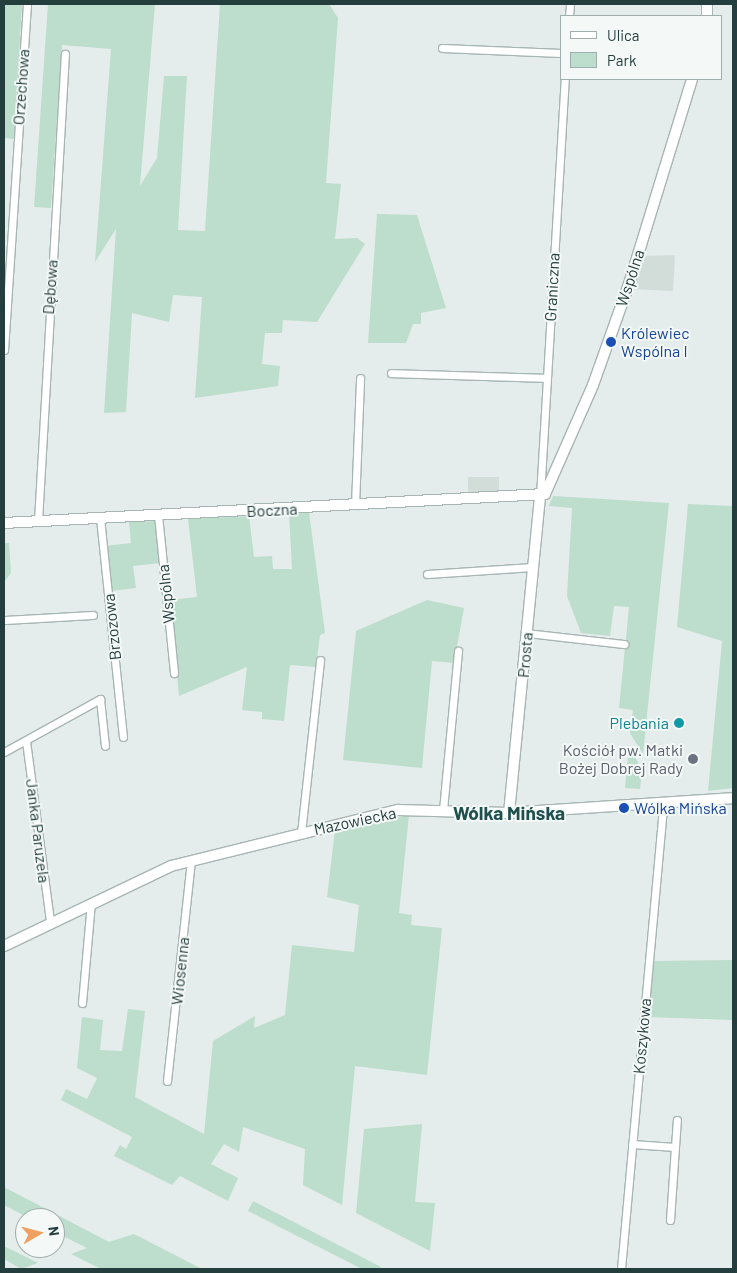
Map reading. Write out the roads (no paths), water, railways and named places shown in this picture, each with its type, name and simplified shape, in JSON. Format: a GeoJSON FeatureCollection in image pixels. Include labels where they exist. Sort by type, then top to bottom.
{"type":"FeatureCollection","features":[{"type":"Feature","properties":{"kind":"street","name":"Orzechowa"},"geometry":{"type":"LineString","coordinates":[[4,350],[27,4]]}},
{"type":"Feature","properties":{"kind":"street"},"geometry":{"type":"LineString","coordinates":[[442,48],[560,53]]}},
{"type":"Feature","properties":{"kind":"street","name":"Dębowa"},"geometry":{"type":"LineString","coordinates":[[38,521],[65,54]]}},
{"type":"Feature","properties":{"kind":"street","name":"Graniczna"},"geometry":{"type":"LineString","coordinates":[[540,496],[565,80]]}},
{"type":"Feature","properties":{"kind":"street","name":"Wspólna"},"geometry":{"type":"LineString","coordinates":[[540,496],[552,486],[596,376],[692,80]]}},
{"type":"Feature","properties":{"kind":"street"},"geometry":{"type":"LineString","coordinates":[[390,373],[546,378]]}},
{"type":"Feature","properties":{"kind":"street"},"geometry":{"type":"LineString","coordinates":[[355,505],[360,378]]}},
{"type":"Feature","properties":{"kind":"street","name":"Boczna"},"geometry":{"type":"LineString","coordinates":[[4,523],[540,496]]}},
{"type":"Feature","properties":{"kind":"street","name":"Prosta"},"geometry":{"type":"LineString","coordinates":[[509,813],[540,496]]}},
{"type":"Feature","properties":{"kind":"street","name":"Wspólna"},"geometry":{"type":"LineString","coordinates":[[158,515],[174,673]]}},
{"type":"Feature","properties":{"kind":"street","name":"Brzozowa"},"geometry":{"type":"LineString","coordinates":[[100,518],[123,737]]}},
{"type":"Feature","properties":{"kind":"street"},"geometry":{"type":"LineString","coordinates":[[427,574],[533,566]]}},
{"type":"Feature","properties":{"kind":"street"},"geometry":{"type":"LineString","coordinates":[[4,620],[93,615]]}},
{"type":"Feature","properties":{"kind":"street"},"geometry":{"type":"LineString","coordinates":[[527,633],[624,644]]}},
{"type":"Feature","properties":{"kind":"street"},"geometry":{"type":"LineString","coordinates":[[443,810],[458,651]]}},
{"type":"Feature","properties":{"kind":"street"},"geometry":{"type":"LineString","coordinates":[[301,833],[320,660]]}},
{"type":"Feature","properties":{"kind":"street"},"geometry":{"type":"LineString","coordinates":[[4,752],[100,699],[105,746]]}},
{"type":"Feature","properties":{"kind":"street","name":"Janka Paruzela"},"geometry":{"type":"LineString","coordinates":[[26,741],[50,922]]}},
{"type":"Feature","properties":{"kind":"street","name":"Mazowiecka"},"geometry":{"type":"LineString","coordinates":[[4,946],[91,902],[171,866],[398,810],[509,813],[733,798]]}},
{"type":"Feature","properties":{"kind":"street","name":"Koszykowa"},"geometry":{"type":"LineString","coordinates":[[621,1269],[663,803]]}},
{"type":"Feature","properties":{"kind":"street","name":"Wiosenna"},"geometry":{"type":"LineString","coordinates":[[167,1081],[191,860]]}},
{"type":"Feature","properties":{"kind":"street"},"geometry":{"type":"LineString","coordinates":[[82,1003],[91,902]]}},
{"type":"Feature","properties":{"kind":"street"},"geometry":{"type":"LineString","coordinates":[[670,1220],[677,1120]]}},
{"type":"Feature","properties":{"kind":"street"},"geometry":{"type":"LineString","coordinates":[[632,1144],[675,1147]]}},
{"type":"Feature","properties":{"kind":"place","name":"Królewiec Wspólna I"},"geometry":{"type":"Point","coordinates":[611,342]}},
{"type":"Feature","properties":{"kind":"place","name":"Plebania"},"geometry":{"type":"Point","coordinates":[679,723]}},
{"type":"Feature","properties":{"kind":"place","name":"Kościół pw. Matki Bożej Dobrej Rady"},"geometry":{"type":"Point","coordinates":[693,759]}},
{"type":"Feature","properties":{"kind":"place","name":"Wólka Mińska"},"geometry":{"type":"Point","coordinates":[624,808]}},
{"type":"Feature","properties":{"kind":"district","name":"Wólka Mińska"},"geometry":{"type":"Point","coordinates":[509,813]}}]}
